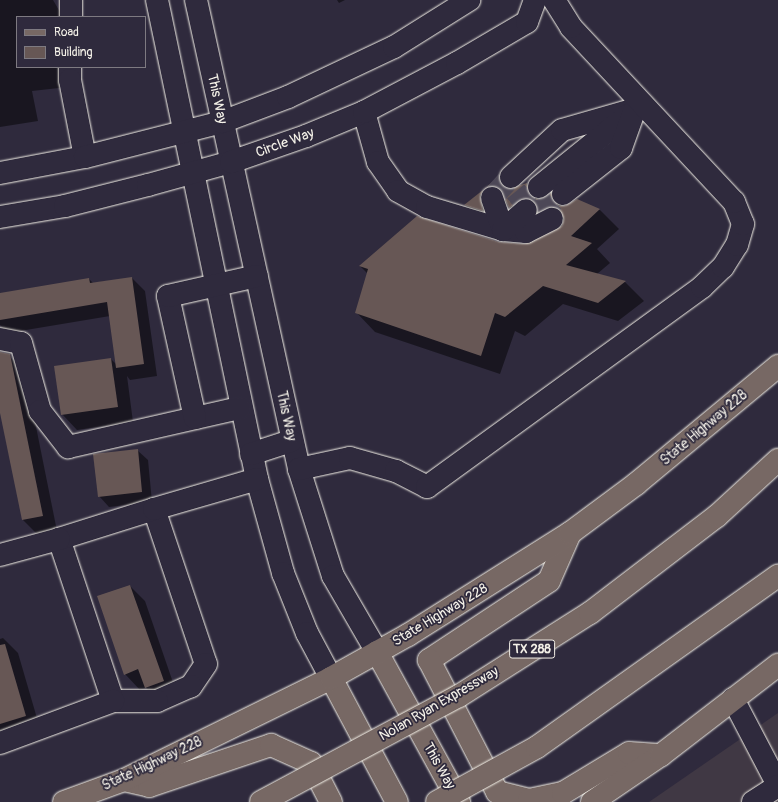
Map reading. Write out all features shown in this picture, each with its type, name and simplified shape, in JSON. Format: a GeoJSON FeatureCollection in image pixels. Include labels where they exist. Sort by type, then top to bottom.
{"type":"FeatureCollection","features":[{"type":"Feature","properties":{"kind":"main road","name":"State Highway 228"},"geometry":{"type":"LineString","coordinates":[[64,802],[124,780],[331,678],[465,601],[570,533],[636,484],[778,366]]}},
{"type":"Feature","properties":{"kind":"main road","name":"Nolan Ryan Expressway"},"geometry":{"type":"LineString","coordinates":[[261,802],[459,696],[590,613],[717,516],[778,460]]}},
{"type":"Feature","properties":{"kind":"main road"},"geometry":{"type":"LineString","coordinates":[[570,533],[549,581],[429,660],[497,792],[529,800],[563,793],[629,753],[661,755]]}},
{"type":"Feature","properties":{"kind":"main road"},"geometry":{"type":"LineString","coordinates":[[437,802],[537,747],[778,576]]}},
{"type":"Feature","properties":{"kind":"main road","name":"This Way"},"geometry":{"type":"LineString","coordinates":[[377,652],[459,802]]}},
{"type":"Feature","properties":{"kind":"main road"},"geometry":{"type":"LineString","coordinates":[[592,802],[661,755],[778,665]]}},
{"type":"Feature","properties":{"kind":"main road"},"geometry":{"type":"LineString","coordinates":[[331,678],[397,802]]}},
{"type":"Feature","properties":{"kind":"main road"},"geometry":{"type":"LineString","coordinates":[[124,780],[150,786],[271,745],[311,763],[331,802]]}},
{"type":"Feature","properties":{"kind":"street"},"geometry":{"type":"LineString","coordinates":[[71,0],[71,16]]}},
{"type":"Feature","properties":{"kind":"street"},"geometry":{"type":"LineString","coordinates":[[157,0],[240,408],[257,479],[283,573],[307,634],[331,678]]}},
{"type":"Feature","properties":{"kind":"street","name":"This Way"},"geometry":{"type":"LineString","coordinates":[[196,0],[299,469],[333,576],[377,652]]}},
{"type":"Feature","properties":{"kind":"street"},"geometry":{"type":"LineString","coordinates":[[0,173],[85,157],[184,133],[222,122],[288,97],[394,47],[469,0]]}},
{"type":"Feature","properties":{"kind":"street","name":"Circle Way"},"geometry":{"type":"LineString","coordinates":[[0,217],[65,206],[192,173],[231,162],[306,136],[364,112],[458,63],[527,22],[536,0]]}},
{"type":"Feature","properties":{"kind":"street"},"geometry":{"type":"LineString","coordinates":[[299,469],[350,458],[396,471],[427,487],[702,288],[723,267],[737,245],[743,224],[734,202],[638,106],[570,26],[554,0]]}},
{"type":"Feature","properties":{"kind":"street"},"geometry":{"type":"LineString","coordinates":[[70,68],[70,80],[85,157]]}},
{"type":"Feature","properties":{"kind":"street"},"geometry":{"type":"LineString","coordinates":[[544,188],[638,106]]}},
{"type":"Feature","properties":{"kind":"street"},"geometry":{"type":"LineString","coordinates":[[544,188],[562,130],[638,106]]}},
{"type":"Feature","properties":{"kind":"street"},"geometry":{"type":"LineString","coordinates":[[544,188],[632,149],[638,106]]}},
{"type":"Feature","properties":{"kind":"street"},"geometry":{"type":"LineString","coordinates":[[364,112],[378,162],[398,191],[427,207],[502,230],[526,232],[521,208],[502,230]]}},
{"type":"Feature","properties":{"kind":"street"},"geometry":{"type":"LineString","coordinates":[[194,418],[168,296],[256,276]]}},
{"type":"Feature","properties":{"kind":"street"},"geometry":{"type":"LineString","coordinates":[[0,339],[21,343],[40,411],[68,446],[240,408]]}},
{"type":"Feature","properties":{"kind":"street"},"geometry":{"type":"LineString","coordinates":[[251,454],[292,441]]}},
{"type":"Feature","properties":{"kind":"street"},"geometry":{"type":"LineString","coordinates":[[0,555],[59,539],[257,479]]}},
{"type":"Feature","properties":{"kind":"street"},"geometry":{"type":"LineString","coordinates":[[0,743],[113,701],[157,701],[191,686],[206,664],[154,509]]}},
{"type":"Feature","properties":{"kind":"street"},"geometry":{"type":"LineString","coordinates":[[59,539],[113,701]]}},
{"type":"Feature","properties":{"kind":"street"},"geometry":{"type":"LineString","coordinates":[[732,699],[776,778],[753,802]]}},
{"type":"Feature","properties":{"kind":"shaded area"},"geometry":{"type":"Polygon","coordinates":[[[778,713],[778,802],[649,802],[778,713]]]}},
{"type":"Feature","properties":{"kind":"building"},"geometry":{"type":"Polygon","coordinates":[[[499,176],[502,185],[508,189],[527,183],[529,195],[535,199],[541,199],[551,193],[553,201],[559,206],[565,206],[577,199],[600,209],[571,236],[592,243],[566,265],[626,281],[598,303],[543,286],[505,317],[495,313],[481,356],[355,313],[368,269],[359,266],[417,216],[499,242],[525,244],[562,226],[564,219],[559,208],[552,207],[538,212],[535,202],[524,198],[509,208],[500,188],[488,186],[483,190],[499,176]]]}},
{"type":"Feature","properties":{"kind":"building"},"geometry":{"type":"Polygon","coordinates":[[[483,190],[480,196],[483,211],[464,205],[483,190]]]}},
{"type":"Feature","properties":{"kind":"building"},"geometry":{"type":"Polygon","coordinates":[[[132,277],[144,364],[116,368],[107,302],[0,320],[0,293],[89,278],[90,283],[132,277]]]}},
{"type":"Feature","properties":{"kind":"building"},"geometry":{"type":"Polygon","coordinates":[[[0,352],[10,354],[43,516],[22,520],[0,413],[0,352]]]}},
{"type":"Feature","properties":{"kind":"building"},"geometry":{"type":"Polygon","coordinates":[[[111,358],[118,407],[61,415],[54,366],[111,358]]]}},
{"type":"Feature","properties":{"kind":"building"},"geometry":{"type":"Polygon","coordinates":[[[138,449],[142,492],[98,497],[93,454],[138,449]]]}},
{"type":"Feature","properties":{"kind":"building"},"geometry":{"type":"Polygon","coordinates":[[[130,585],[164,681],[145,688],[138,669],[124,675],[97,596],[130,585]]]}},
{"type":"Feature","properties":{"kind":"building"},"geometry":{"type":"Polygon","coordinates":[[[5,644],[26,716],[0,724],[0,645],[5,644]]]}},
{"type":"Feature","properties":{"kind":"tunnel"},"geometry":{"type":"LineString","coordinates":[[492,198],[511,177]]}},
{"type":"Feature","properties":{"kind":"tunnel"},"geometry":{"type":"LineString","coordinates":[[514,207],[539,187]]}},
{"type":"Feature","properties":{"kind":"tunnel"},"geometry":{"type":"LineString","coordinates":[[537,214],[563,194]]}}]}
